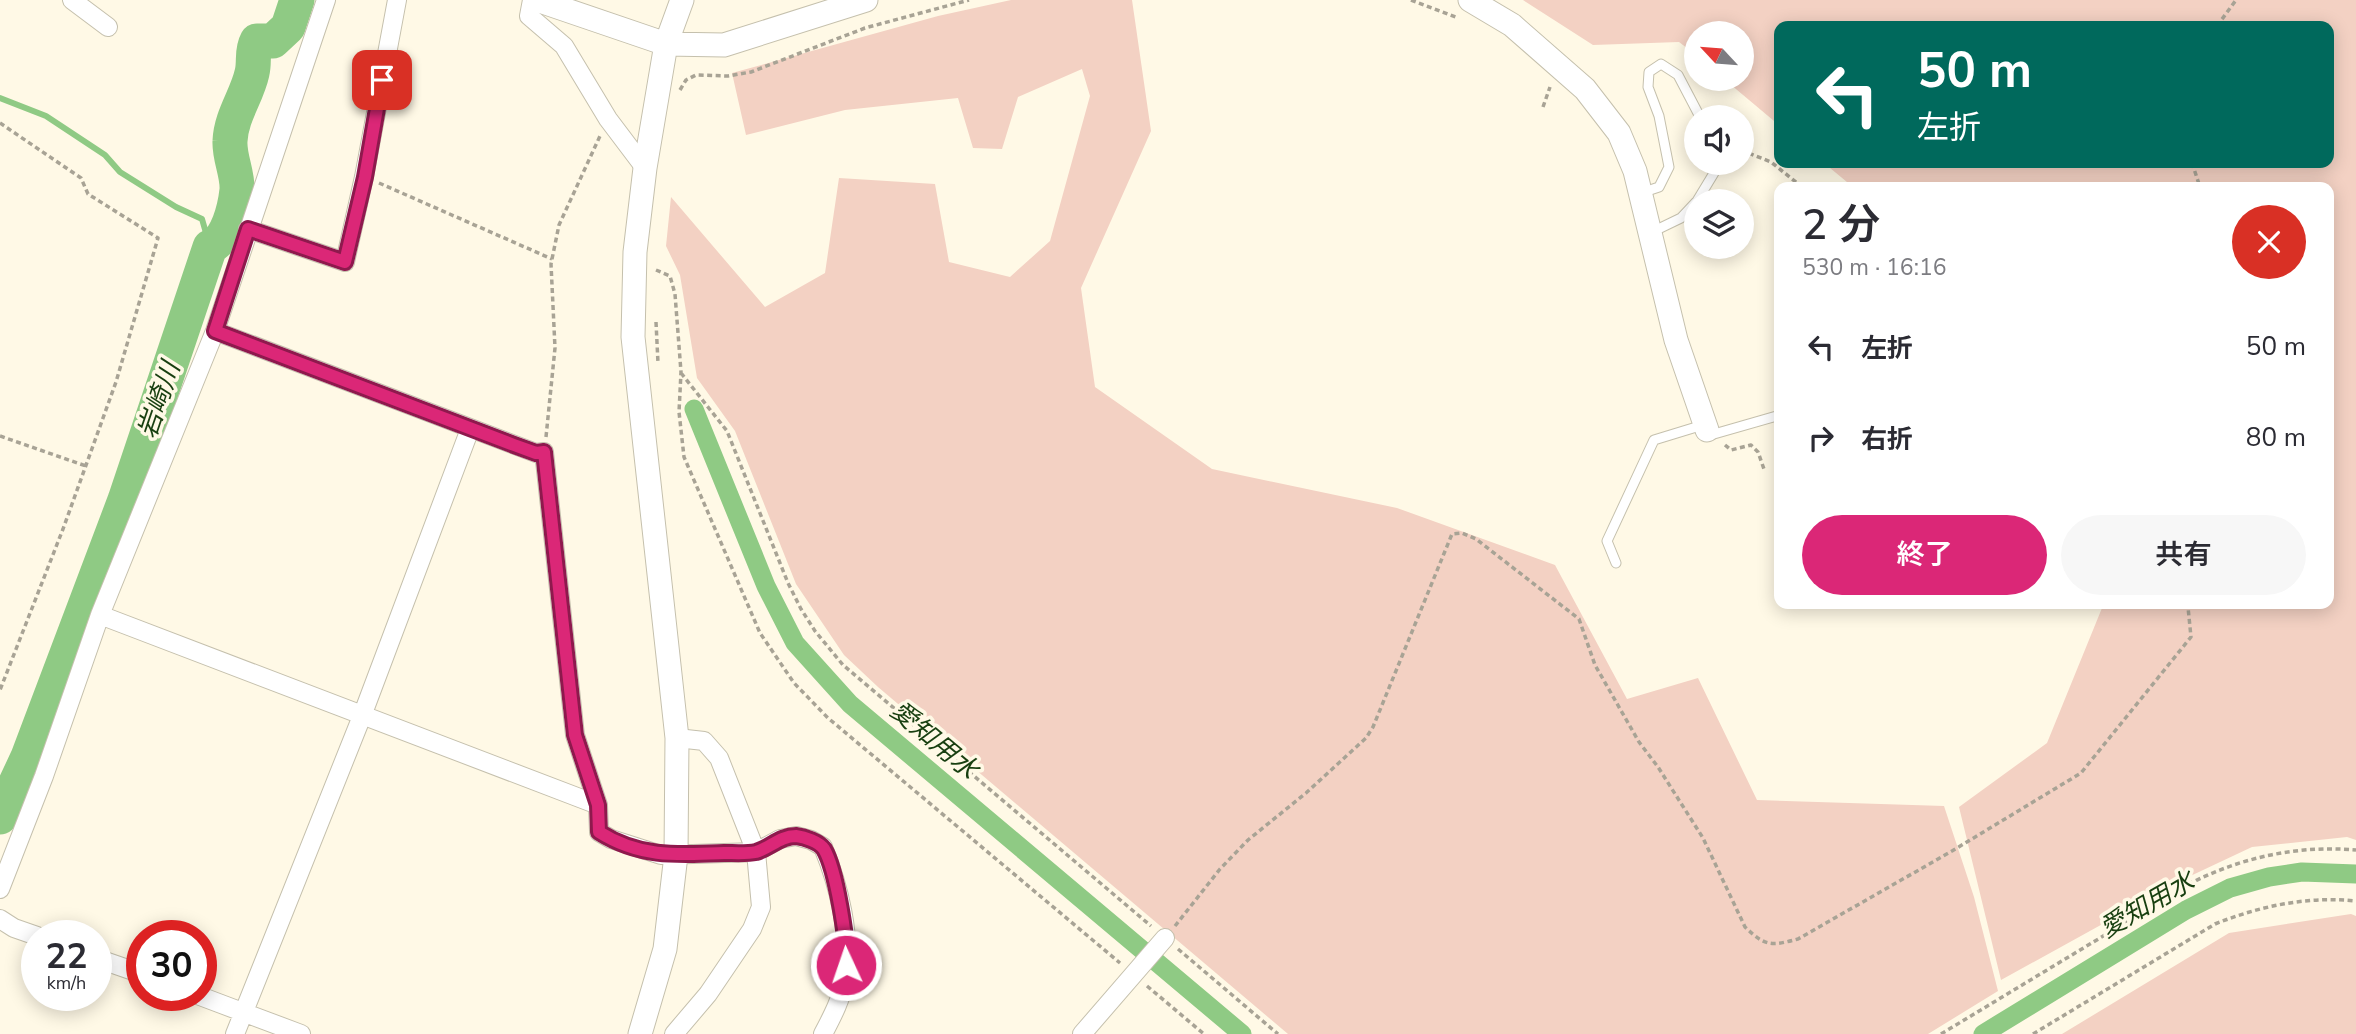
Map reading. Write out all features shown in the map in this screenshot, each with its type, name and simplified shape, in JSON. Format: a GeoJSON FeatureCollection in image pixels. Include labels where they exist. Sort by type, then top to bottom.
{"type":"FeatureCollection","features":[{"type":"Feature","properties":{"kind":"street"},"geometry":{"type":"LineString","coordinates":[[72,0],[108,27]]}},
{"type":"Feature","properties":{"kind":"street"},"geometry":{"type":"LineString","coordinates":[[0,888],[44,776],[100,615],[215,331],[326,0]]}},
{"type":"Feature","properties":{"kind":"street"},"geometry":{"type":"LineString","coordinates":[[248,229],[345,262],[365,177],[397,0]]}},
{"type":"Feature","properties":{"kind":"street"},"geometry":{"type":"LineString","coordinates":[[645,168],[608,119],[564,46],[529,16],[534,0],[666,44],[724,45],[866,0]]}},
{"type":"Feature","properties":{"kind":"street"},"geometry":{"type":"LineString","coordinates":[[640,1034],[665,949],[676,855],[677,738],[633,337],[635,252],[645,168],[666,44],[682,0]]}},
{"type":"Feature","properties":{"kind":"street"},"geometry":{"type":"LineString","coordinates":[[1466,10],[1512,25],[1585,89],[1619,133],[1635,171],[1676,340],[1708,430]]}},
{"type":"Feature","properties":{"kind":"street"},"geometry":{"type":"LineString","coordinates":[[215,331],[470,429],[536,453],[544,452],[575,735],[598,805],[599,832],[661,855],[756,852],[780,839],[796,836],[811,839],[823,847],[829,861],[848,949],[845,980],[824,1034]]}},
{"type":"Feature","properties":{"kind":"street"},"geometry":{"type":"LineString","coordinates":[[234,1034],[362,716],[470,429]]}},
{"type":"Feature","properties":{"kind":"street"},"geometry":{"type":"LineString","coordinates":[[100,615],[598,805]]}},
{"type":"Feature","properties":{"kind":"street"},"geometry":{"type":"LineString","coordinates":[[674,1034],[708,994],[752,929],[761,908],[756,852],[719,758],[704,741],[677,738]]}},
{"type":"Feature","properties":{"kind":"street"},"geometry":{"type":"LineString","coordinates":[[1082,1034],[1165,938]]}},
{"type":"Feature","properties":{"kind":"street"},"geometry":{"type":"LineString","coordinates":[[217,1002],[301,1034]]}},
{"type":"Feature","properties":{"kind":"lane"},"geometry":{"type":"LineString","coordinates":[[1641,193],[1659,187],[1669,167],[1659,116],[1648,87],[1650,72],[1661,64],[1678,75],[1694,105]]}},
{"type":"Feature","properties":{"kind":"lane"},"geometry":{"type":"LineString","coordinates":[[1650,233],[1684,215]]}},
{"type":"Feature","properties":{"kind":"lane"},"geometry":{"type":"LineString","coordinates":[[1616,563],[1607,541],[1654,440],[1774,416]]}},
{"type":"Feature","properties":{"kind":"path"},"geometry":{"type":"LineString","coordinates":[[676,97],[686,80],[696,75],[728,76],[751,72],[865,28],[969,0]]}},
{"type":"Feature","properties":{"kind":"path"},"geometry":{"type":"LineString","coordinates":[[1411,0],[1466,10]]}},
{"type":"Feature","properties":{"kind":"path"},"geometry":{"type":"LineString","coordinates":[[2221,21],[2236,0]]}},
{"type":"Feature","properties":{"kind":"path"},"geometry":{"type":"LineString","coordinates":[[1544,107],[1551,85]]}},
{"type":"Feature","properties":{"kind":"path"},"geometry":{"type":"LineString","coordinates":[[544,452],[555,348],[552,259],[559,225],[608,119]]}},
{"type":"Feature","properties":{"kind":"path"},"geometry":{"type":"LineString","coordinates":[[0,123],[81,177],[88,194],[158,238],[116,382],[0,690]]}},
{"type":"Feature","properties":{"kind":"path"},"geometry":{"type":"LineString","coordinates":[[1754,155],[1774,164]]}},
{"type":"Feature","properties":{"kind":"path"},"geometry":{"type":"LineString","coordinates":[[1779,168],[1796,182]]}},
{"type":"Feature","properties":{"kind":"path"},"geometry":{"type":"LineString","coordinates":[[365,177],[552,259]]}},
{"type":"Feature","properties":{"kind":"path"},"geometry":{"type":"LineString","coordinates":[[657,259],[656,270],[670,276],[675,294],[681,372],[679,412],[684,457],[745,601],[774,657],[794,683],[828,718],[1204,1034]]}},
{"type":"Feature","properties":{"kind":"path"},"geometry":{"type":"LineString","coordinates":[[681,372],[727,430],[792,592],[815,631],[843,665],[1278,1034]]}},
{"type":"Feature","properties":{"kind":"path"},"geometry":{"type":"LineString","coordinates":[[1708,430],[1731,450],[1751,444],[1758,452],[1765,472]]}},
{"type":"Feature","properties":{"kind":"path"},"geometry":{"type":"LineString","coordinates":[[0,436],[86,466]]}},
{"type":"Feature","properties":{"kind":"path"},"geometry":{"type":"LineString","coordinates":[[1165,938],[1220,869],[1248,840],[1306,793],[1366,738],[1373,727],[1452,534],[1462,533],[1476,539],[1579,619],[1595,664],[1639,742],[1703,838],[1745,927],[1756,938],[1773,945],[1798,939],[2081,773],[2191,637],[2188,609]]}},
{"type":"Feature","properties":{"kind":"path"},"geometry":{"type":"LineString","coordinates":[[1941,1034],[2221,867],[2288,851],[2356,850]]}},
{"type":"Feature","properties":{"kind":"path"},"geometry":{"type":"LineString","coordinates":[[2033,1034],[2215,924],[2241,914],[2304,900],[2356,901]]}},
{"type":"Feature","properties":{"kind":"shaded area"},"geometry":{"type":"Polygon","coordinates":[[[1011,0],[1132,0],[1151,131],[1081,288],[1095,387],[1212,469],[1397,508],[1555,565],[1627,699],[1698,678],[1757,800],[1944,806],[1974,897],[1998,991],[1928,1034],[1288,1034],[878,687],[844,655],[796,584],[735,431],[697,378],[680,275],[666,246],[671,197],[765,307],[825,273],[839,178],[935,184],[949,262],[1010,277],[1050,241],[1090,96],[1082,69],[1018,97],[1002,149],[973,148],[958,98],[845,110],[746,135],[732,73],[938,16],[1011,0]]]}},
{"type":"Feature","properties":{"kind":"shaded area"},"geometry":{"type":"Polygon","coordinates":[[[1523,0],[2356,0],[2356,840],[2347,837],[2252,847],[2184,879],[2001,980],[1959,807],[2047,743],[2102,609],[2334,609],[2334,182],[1847,182],[1830,168],[2334,168],[2334,21],[1774,21],[1774,121],[1738,91],[1754,91],[1754,21],[1684,21],[1684,46],[1679,42],[1593,45],[1523,0]]]}},
{"type":"Feature","properties":{"kind":"shaded area"},"geometry":{"type":"Polygon","coordinates":[[[2351,914],[2356,916],[2356,1034],[2062,1034],[2229,933],[2351,914]]]}},
{"type":"Feature","properties":{"kind":"waterway","name":"岩崎川"},"geometry":{"type":"LineString","coordinates":[[0,817],[28,757],[125,500],[210,247],[222,237],[232,214],[237,184],[230,147],[231,132],[250,82],[255,45],[257,41],[273,41],[288,27],[297,0]]}},
{"type":"Feature","properties":{"kind":"waterway"},"geometry":{"type":"LineString","coordinates":[[0,98],[46,116],[105,155],[120,172],[176,207],[202,219],[210,247]]}},
{"type":"Feature","properties":{"kind":"waterway","name":"愛知用水"},"geometry":{"type":"LineString","coordinates":[[694,409],[766,586],[795,643],[850,704],[1242,1034]]}},
{"type":"Feature","properties":{"kind":"waterway","name":"愛知用水"},"geometry":{"type":"LineString","coordinates":[[1983,1034],[2186,910],[2230,888],[2269,877],[2302,872],[2356,874]]}},
{"type":"Feature","properties":{"kind":"route"},"geometry":{"type":"LineString","coordinates":[[382,80],[365,177],[345,262],[248,229],[215,331],[470,429],[536,453],[544,452],[575,735],[598,805],[599,832],[611,839],[661,855],[756,852],[780,839],[796,836],[811,839],[823,847],[829,861],[848,949],[846,965]]}}]}
